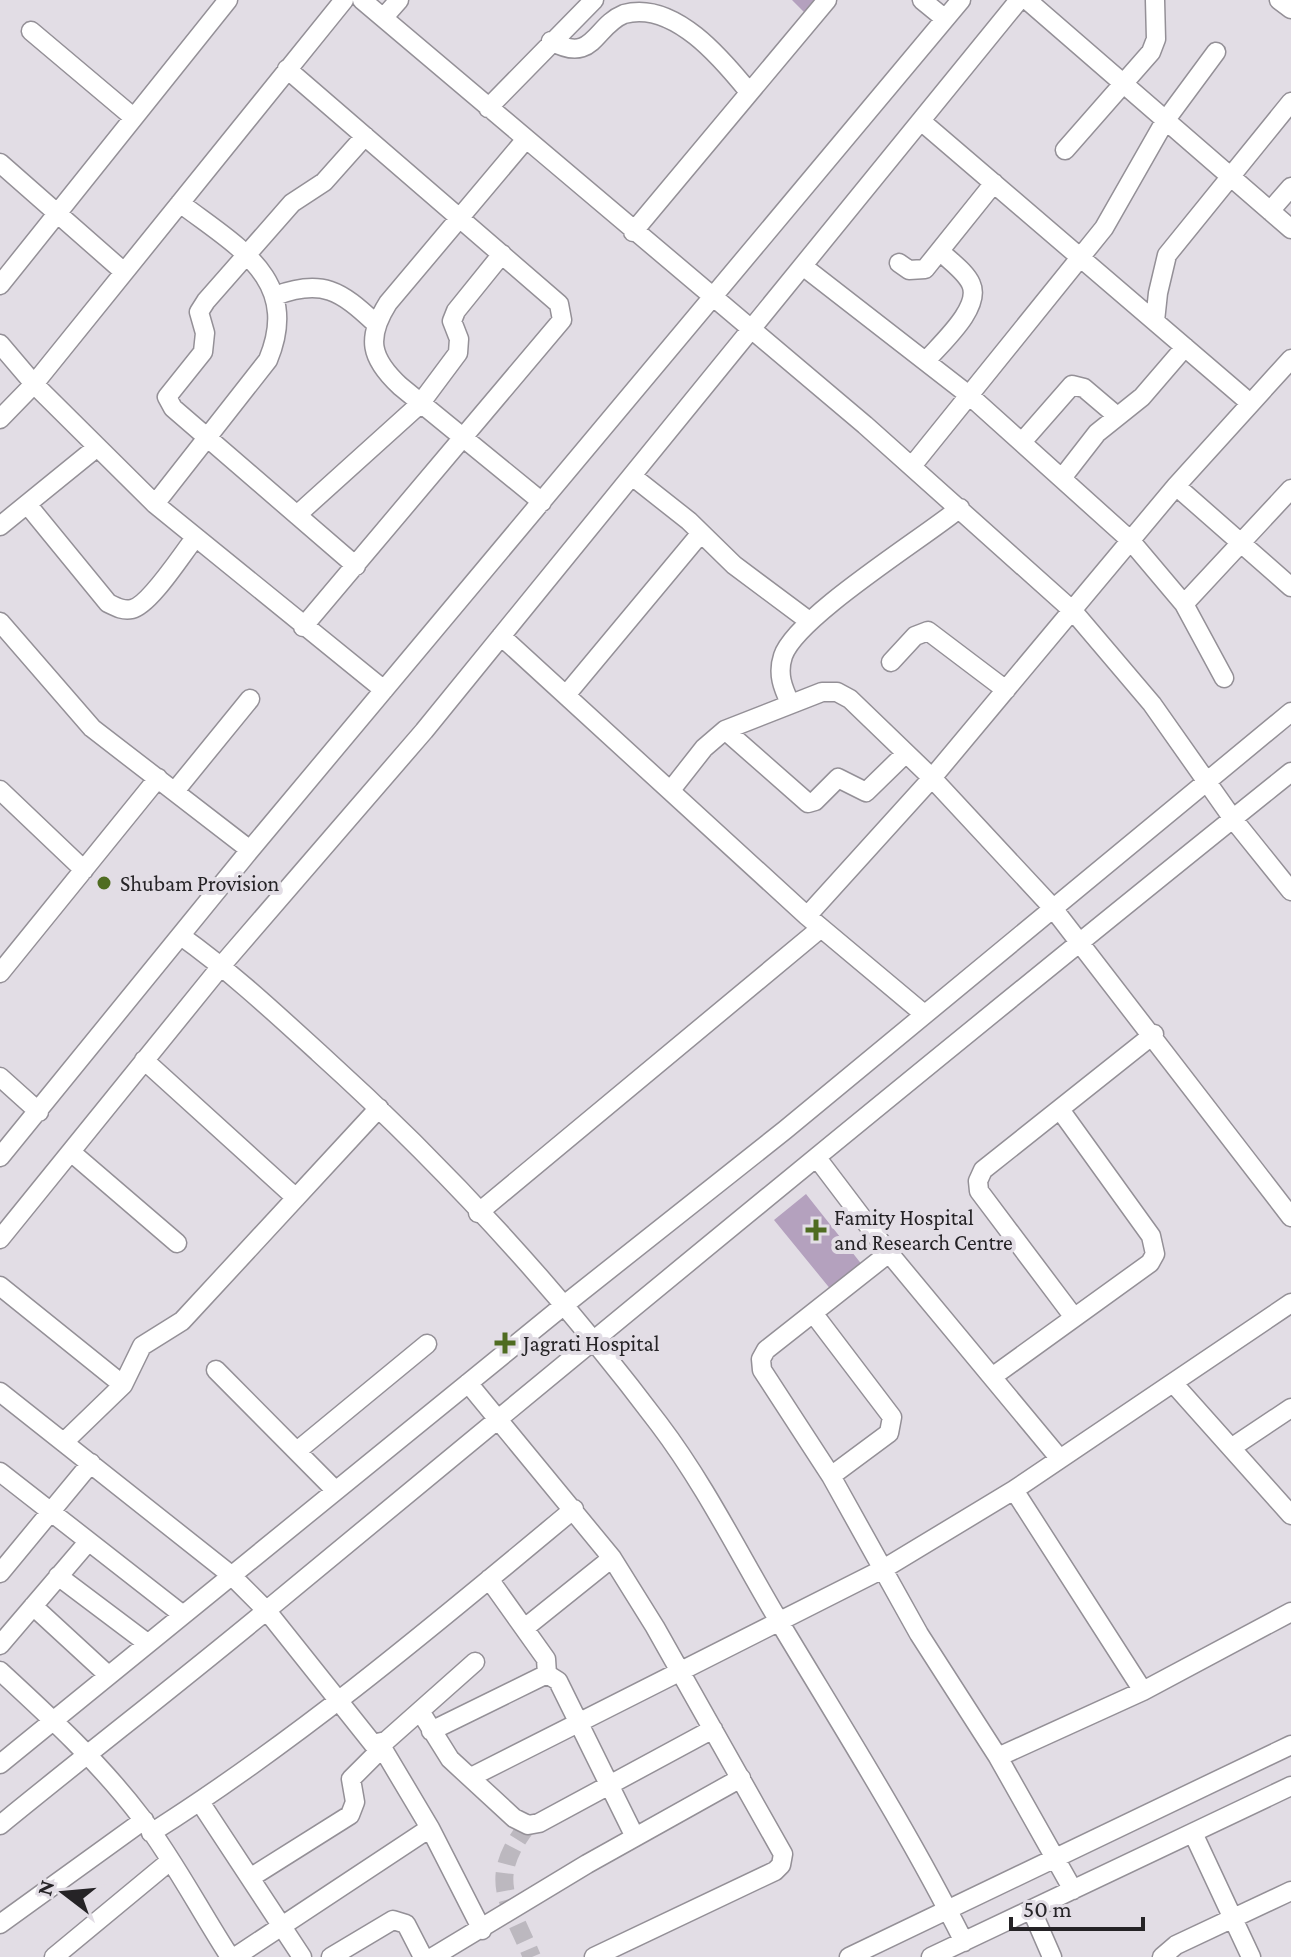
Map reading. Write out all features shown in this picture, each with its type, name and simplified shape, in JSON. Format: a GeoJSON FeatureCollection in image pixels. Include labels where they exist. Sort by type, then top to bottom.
{"type":"FeatureCollection","features":[{"type":"Feature","properties":{"kind":"street"},"geometry":{"type":"LineString","coordinates":[[0,285],[228,0]]}},
{"type":"Feature","properties":{"kind":"street"},"geometry":{"type":"LineString","coordinates":[[0,419],[34,384],[344,0]]}},
{"type":"Feature","properties":{"kind":"street"},"geometry":{"type":"LineString","coordinates":[[362,0],[912,466],[1073,611],[1152,704],[1208,779],[1233,819],[1291,891]]}},
{"type":"Feature","properties":{"kind":"street"},"geometry":{"type":"LineString","coordinates":[[384,17],[399,0]]}},
{"type":"Feature","properties":{"kind":"street"},"geometry":{"type":"LineString","coordinates":[[488,108],[594,0]]}},
{"type":"Feature","properties":{"kind":"street"},"geometry":{"type":"LineString","coordinates":[[633,232],[827,0]]}},
{"type":"Feature","properties":{"kind":"street"},"geometry":{"type":"LineString","coordinates":[[922,0],[944,18]]}},
{"type":"Feature","properties":{"kind":"street"},"geometry":{"type":"LineString","coordinates":[[0,1157],[250,850],[961,0]]}},
{"type":"Feature","properties":{"kind":"street"},"geometry":{"type":"LineString","coordinates":[[0,1239],[222,965],[424,731],[753,331],[1019,0]]}},
{"type":"Feature","properties":{"kind":"street"},"geometry":{"type":"LineString","coordinates":[[1027,0],[1291,229]]}},
{"type":"Feature","properties":{"kind":"street"},"geometry":{"type":"LineString","coordinates":[[1065,150],[1151,52],[1156,39],[1155,0]]}},
{"type":"Feature","properties":{"kind":"street"},"geometry":{"type":"LineString","coordinates":[[1279,0],[1291,9]]}},
{"type":"Feature","properties":{"kind":"street"},"geometry":{"type":"LineString","coordinates":[[551,41],[565,49],[581,48],[596,41],[613,20],[626,12],[658,14],[672,18],[695,32],[715,50],[749,92]]}},
{"type":"Feature","properties":{"kind":"street"},"geometry":{"type":"LineString","coordinates":[[31,31],[133,117]]}},
{"type":"Feature","properties":{"kind":"street"},"geometry":{"type":"LineString","coordinates":[[912,466],[1082,258],[1116,210],[1165,121],[1216,52]]}},
{"type":"Feature","properties":{"kind":"street"},"geometry":{"type":"LineString","coordinates":[[287,69],[559,304],[562,320],[303,627]]}},
{"type":"Feature","properties":{"kind":"street"},"geometry":{"type":"LineString","coordinates":[[1155,321],[1161,274],[1167,255],[1291,102]]}},
{"type":"Feature","properties":{"kind":"street"},"geometry":{"type":"LineString","coordinates":[[921,121],[1250,403]]}},
{"type":"Feature","properties":{"kind":"street"},"geometry":{"type":"LineString","coordinates":[[356,566],[173,408],[167,397],[203,352],[205,333],[199,312],[246,253],[292,203],[324,182],[365,136]]}},
{"type":"Feature","properties":{"kind":"street"},"geometry":{"type":"LineString","coordinates":[[526,139],[458,216],[375,323],[373,348],[385,372],[420,404],[542,502]]}},
{"type":"Feature","properties":{"kind":"street"},"geometry":{"type":"LineString","coordinates":[[0,163],[124,272]]}},
{"type":"Feature","properties":{"kind":"street"},"geometry":{"type":"LineString","coordinates":[[899,263],[917,271],[925,269],[994,183]]}},
{"type":"Feature","properties":{"kind":"street"},"geometry":{"type":"LineString","coordinates":[[1270,211],[1291,187]]}},
{"type":"Feature","properties":{"kind":"street"},"geometry":{"type":"LineString","coordinates":[[155,504],[268,360],[278,337],[280,315],[264,273],[246,253],[180,203]]}},
{"type":"Feature","properties":{"kind":"street"},"geometry":{"type":"LineString","coordinates":[[926,361],[966,312],[972,300],[973,288],[969,279],[941,252]]}},
{"type":"Feature","properties":{"kind":"street"},"geometry":{"type":"LineString","coordinates":[[297,515],[420,404],[458,353],[459,339],[452,321],[456,311],[502,254]]}},
{"type":"Feature","properties":{"kind":"street"},"geometry":{"type":"LineString","coordinates":[[804,267],[970,396],[1130,540],[1184,604],[1224,678]]}},
{"type":"Feature","properties":{"kind":"street"},"geometry":{"type":"LineString","coordinates":[[275,296],[297,287],[332,290],[350,299],[375,323]]}},
{"type":"Feature","properties":{"kind":"street"},"geometry":{"type":"LineString","coordinates":[[0,344],[34,384],[155,504],[384,690]]}},
{"type":"Feature","properties":{"kind":"street"},"geometry":{"type":"LineString","coordinates":[[1062,478],[1097,433],[1142,397],[1185,347]]}},
{"type":"Feature","properties":{"kind":"street"},"geometry":{"type":"LineString","coordinates":[[478,1213],[814,922],[1176,486],[1250,403],[1288,368]]}},
{"type":"Feature","properties":{"kind":"street"},"geometry":{"type":"LineString","coordinates":[[1022,442],[1072,385],[1084,388],[1117,416]]}},
{"type":"Feature","properties":{"kind":"street"},"geometry":{"type":"LineString","coordinates":[[0,526],[96,448]]}},
{"type":"Feature","properties":{"kind":"street"},"geometry":{"type":"LineString","coordinates":[[632,476],[701,533],[734,565],[809,621]]}},
{"type":"Feature","properties":{"kind":"street"},"geometry":{"type":"LineString","coordinates":[[1176,486],[1291,587]]}},
{"type":"Feature","properties":{"kind":"street"},"geometry":{"type":"LineString","coordinates":[[1184,604],[1291,489]]}},
{"type":"Feature","properties":{"kind":"street"},"geometry":{"type":"LineString","coordinates":[[27,504],[108,603],[122,609],[134,609],[145,601],[195,538]]}},
{"type":"Feature","properties":{"kind":"street"},"geometry":{"type":"LineString","coordinates":[[790,703],[781,684],[783,653],[809,621],[960,508]]}},
{"type":"Feature","properties":{"kind":"street"},"geometry":{"type":"LineString","coordinates":[[566,695],[701,533]]}},
{"type":"Feature","properties":{"kind":"street"},"geometry":{"type":"LineString","coordinates":[[0,622],[92,728],[250,850]]}},
{"type":"Feature","properties":{"kind":"street"},"geometry":{"type":"LineString","coordinates":[[891,662],[915,636],[928,631],[1006,690]]}},
{"type":"Feature","properties":{"kind":"street"},"geometry":{"type":"LineString","coordinates":[[501,636],[814,922],[924,1014]]}},
{"type":"Feature","properties":{"kind":"street"},"geometry":{"type":"LineString","coordinates":[[671,790],[704,748],[725,730],[822,692],[837,692],[850,699],[932,778],[1052,907],[1154,1034],[1291,1217]]}},
{"type":"Feature","properties":{"kind":"street"},"geometry":{"type":"LineString","coordinates":[[175,791],[250,699]]}},
{"type":"Feature","properties":{"kind":"street"},"geometry":{"type":"LineString","coordinates":[[0,1764],[335,1490],[670,1223],[1291,712]]}},
{"type":"Feature","properties":{"kind":"street"},"geometry":{"type":"LineString","coordinates":[[725,730],[808,803],[815,801],[838,778],[866,792],[905,754]]}},
{"type":"Feature","properties":{"kind":"street"},"geometry":{"type":"LineString","coordinates":[[0,1825],[267,1611],[497,1417],[817,1158],[960,1036],[1082,944],[1291,772]]}},
{"type":"Feature","properties":{"kind":"street"},"geometry":{"type":"LineString","coordinates":[[0,973],[158,778]]}},
{"type":"Feature","properties":{"kind":"street"},"geometry":{"type":"LineString","coordinates":[[0,790],[84,870]]}},
{"type":"Feature","properties":{"kind":"street"},"geometry":{"type":"LineString","coordinates":[[181,936],[222,965],[379,1108],[447,1175],[563,1306],[660,1426],[710,1502],[922,1859],[964,1942]]}},
{"type":"Feature","properties":{"kind":"street"},"geometry":{"type":"LineString","coordinates":[[1073,1316],[979,1191],[978,1181],[983,1170],[1154,1034]]}},
{"type":"Feature","properties":{"kind":"street"},"geometry":{"type":"LineString","coordinates":[[144,1060],[296,1198]]}},
{"type":"Feature","properties":{"kind":"street"},"geometry":{"type":"LineString","coordinates":[[0,1077],[39,1112]]}},
{"type":"Feature","properties":{"kind":"street"},"geometry":{"type":"LineString","coordinates":[[64,1442],[123,1385],[142,1346],[182,1321],[379,1108]]}},
{"type":"Feature","properties":{"kind":"street"},"geometry":{"type":"LineString","coordinates":[[992,1377],[1150,1263],[1155,1254],[1155,1244],[1061,1111]]}},
{"type":"Feature","properties":{"kind":"street"},"geometry":{"type":"LineString","coordinates":[[71,1152],[177,1243]]}},
{"type":"Feature","properties":{"kind":"street"},"geometry":{"type":"LineString","coordinates":[[817,1158],[889,1253],[1060,1459]]}},
{"type":"Feature","properties":{"kind":"street"},"geometry":{"type":"LineString","coordinates":[[889,1253],[766,1350],[761,1359],[762,1370],[831,1476],[885,1568],[919,1634],[998,1757],[1073,1890]]}},
{"type":"Feature","properties":{"kind":"street"},"geometry":{"type":"LineString","coordinates":[[0,1286],[123,1385]]}},
{"type":"Feature","properties":{"kind":"street"},"geometry":{"type":"LineString","coordinates":[[471,1777],[780,1624],[885,1568],[1014,1490],[1291,1303]]}},
{"type":"Feature","properties":{"kind":"street"},"geometry":{"type":"LineString","coordinates":[[813,1313],[892,1417],[889,1433],[831,1476]]}},
{"type":"Feature","properties":{"kind":"street"},"geometry":{"type":"LineString","coordinates":[[297,1451],[427,1344]]}},
{"type":"Feature","properties":{"kind":"street"},"geometry":{"type":"LineString","coordinates":[[216,1370],[335,1490]]}},
{"type":"Feature","properties":{"kind":"street"},"geometry":{"type":"LineString","coordinates":[[468,1383],[612,1558],[783,1854],[781,1865],[594,1957]]}},
{"type":"Feature","properties":{"kind":"street"},"geometry":{"type":"LineString","coordinates":[[1174,1384],[1291,1515]]}},
{"type":"Feature","properties":{"kind":"street"},"geometry":{"type":"LineString","coordinates":[[0,1392],[231,1575],[267,1611],[366,1740],[381,1746],[430,1828],[482,1930]]}},
{"type":"Feature","properties":{"kind":"street"},"geometry":{"type":"LineString","coordinates":[[1231,1448],[1291,1408]]}},
{"type":"Feature","properties":{"kind":"street"},"geometry":{"type":"LineString","coordinates":[[0,1573],[52,1514],[91,1463]]}},
{"type":"Feature","properties":{"kind":"street"},"geometry":{"type":"LineString","coordinates":[[0,1472],[183,1615]]}},
{"type":"Feature","properties":{"kind":"street"},"geometry":{"type":"LineString","coordinates":[[1014,1490],[1143,1691]]}},
{"type":"Feature","properties":{"kind":"street"},"geometry":{"type":"LineString","coordinates":[[0,1924],[147,1826],[200,1802],[337,1701],[574,1509]]}},
{"type":"Feature","properties":{"kind":"street"},"geometry":{"type":"LineString","coordinates":[[0,1645],[88,1542]]}},
{"type":"Feature","properties":{"kind":"street"},"geometry":{"type":"LineString","coordinates":[[526,1627],[612,1558]]}},
{"type":"Feature","properties":{"kind":"street"},"geometry":{"type":"LineString","coordinates":[[58,1576],[147,1643]]}},
{"type":"Feature","properties":{"kind":"street"},"geometry":{"type":"LineString","coordinates":[[489,1579],[546,1659],[547,1674]]}},
{"type":"Feature","properties":{"kind":"street"},"geometry":{"type":"LineString","coordinates":[[33,1606],[108,1675]]}},
{"type":"Feature","properties":{"kind":"street"},"geometry":{"type":"LineString","coordinates":[[998,1757],[1143,1691],[1291,1612]]}},
{"type":"Feature","properties":{"kind":"street"},"geometry":{"type":"LineString","coordinates":[[250,1878],[350,1815],[355,1802],[351,1779],[381,1746],[475,1662]]}},
{"type":"Feature","properties":{"kind":"street"},"geometry":{"type":"LineString","coordinates":[[0,1671],[88,1756],[147,1826],[232,1957],[430,1828]]}},
{"type":"Feature","properties":{"kind":"street"},"geometry":{"type":"LineString","coordinates":[[547,1674],[558,1681],[635,1837]]}},
{"type":"Feature","properties":{"kind":"street"},"geometry":{"type":"LineString","coordinates":[[431,1731],[547,1674]]}},
{"type":"Feature","properties":{"kind":"street"},"geometry":{"type":"LineString","coordinates":[[420,1711],[450,1759],[514,1818],[528,1825],[539,1823],[713,1729]]}},
{"type":"Feature","properties":{"kind":"street"},"geometry":{"type":"LineString","coordinates":[[849,1957],[1291,1745]]}},
{"type":"Feature","properties":{"kind":"street"},"geometry":{"type":"LineString","coordinates":[[433,1957],[741,1778]]}},
{"type":"Feature","properties":{"kind":"street"},"geometry":{"type":"LineString","coordinates":[[931,1957],[1291,1786]]}},
{"type":"Feature","properties":{"kind":"street"},"geometry":{"type":"LineString","coordinates":[[200,1802],[302,1957]]}},
{"type":"Feature","properties":{"kind":"street"},"geometry":{"type":"LineString","coordinates":[[1193,1833],[1251,1957]]}},
{"type":"Feature","properties":{"kind":"street"},"geometry":{"type":"LineString","coordinates":[[54,1957],[170,1861]]}},
{"type":"Feature","properties":{"kind":"street"},"geometry":{"type":"LineString","coordinates":[[1162,1957],[1176,1945],[1288,1899]]}},
{"type":"Feature","properties":{"kind":"street"},"geometry":{"type":"LineString","coordinates":[[1032,1911],[1052,1957]]}},
{"type":"Feature","properties":{"kind":"street"},"geometry":{"type":"LineString","coordinates":[[331,1957],[393,1920],[406,1924],[423,1957]]}},
{"type":"Feature","properties":{"kind":"building"},"geometry":{"type":"Polygon","coordinates":[[[792,0],[816,0],[804,12],[792,0]]]}},
{"type":"Feature","properties":{"kind":"building"},"geometry":{"type":"Polygon","coordinates":[[[806,1194],[863,1266],[832,1291],[774,1220],[806,1194]]]}},
{"type":"Feature","properties":{"kind":"tunnel"},"geometry":{"type":"LineString","coordinates":[[528,1825],[515,1844],[504,1875],[509,1904],[532,1957]]}},
{"type":"Feature","properties":{"kind":"place","name":"Shubam Provision"},"geometry":{"type":"Point","coordinates":[104,883]}},
{"type":"Feature","properties":{"kind":"place","name":"Famity Hospital and Research Centre"},"geometry":{"type":"Point","coordinates":[816,1230]}},
{"type":"Feature","properties":{"kind":"place","name":"Jagrati Hospital"},"geometry":{"type":"Point","coordinates":[505,1343]}}]}
